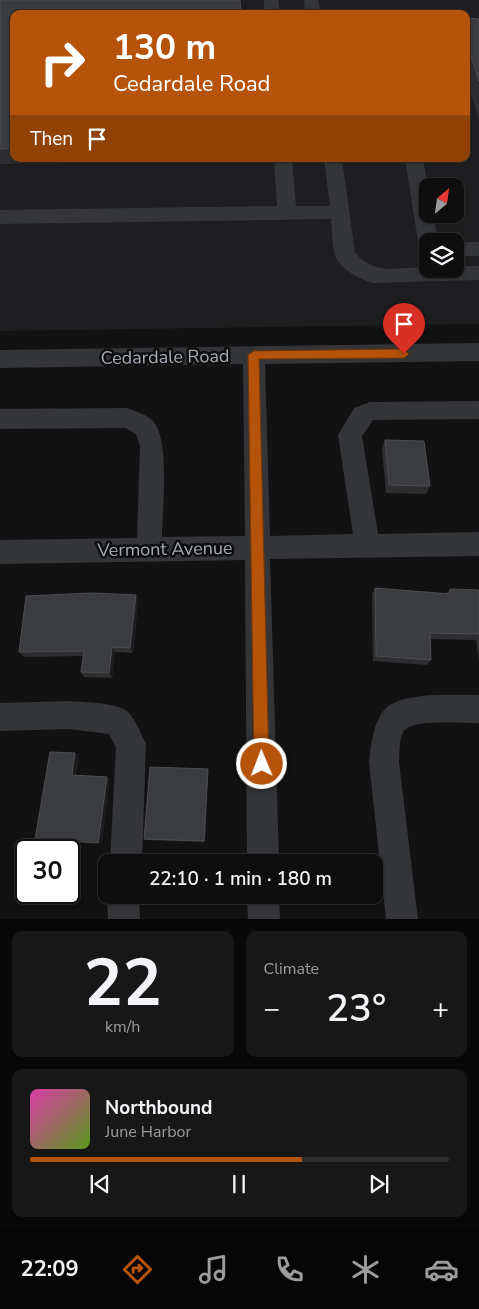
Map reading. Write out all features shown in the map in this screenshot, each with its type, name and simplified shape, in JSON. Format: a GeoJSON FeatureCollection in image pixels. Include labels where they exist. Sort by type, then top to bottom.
{"type":"FeatureCollection","features":[{"type":"Feature","properties":{"kind":"street"},"geometry":{"type":"LineString","coordinates":[[283,162],[287,213]]}},
{"type":"Feature","properties":{"kind":"street"},"geometry":{"type":"LineString","coordinates":[[333,162],[345,255],[355,266],[373,276],[419,272]]}},
{"type":"Feature","properties":{"kind":"street"},"geometry":{"type":"LineString","coordinates":[[415,162],[427,233]]}},
{"type":"Feature","properties":{"kind":"street"},"geometry":{"type":"LineString","coordinates":[[0,217],[340,212]]}},
{"type":"Feature","properties":{"kind":"street"},"geometry":{"type":"LineString","coordinates":[[464,249],[479,249]]}},
{"type":"Feature","properties":{"kind":"street"},"geometry":{"type":"LineString","coordinates":[[464,272],[479,273]]}},
{"type":"Feature","properties":{"kind":"street","name":"Cedardale Road"},"geometry":{"type":"LineString","coordinates":[[0,359],[479,352]]}},
{"type":"Feature","properties":{"kind":"street"},"geometry":{"type":"LineString","coordinates":[[254,355],[259,548],[263,854]]}},
{"type":"Feature","properties":{"kind":"street"},"geometry":{"type":"LineString","coordinates":[[367,546],[350,434],[362,415],[370,411],[479,410]]}},
{"type":"Feature","properties":{"kind":"street"},"geometry":{"type":"LineString","coordinates":[[0,419],[127,418],[140,422],[148,430],[152,446],[148,549]]}},
{"type":"Feature","properties":{"kind":"street","name":"Vermont Avenue"},"geometry":{"type":"LineString","coordinates":[[0,552],[479,544]]}},
{"type":"Feature","properties":{"kind":"street"},"geometry":{"type":"LineString","coordinates":[[402,919],[384,762],[387,736],[395,718],[413,710],[479,709]]}},
{"type":"Feature","properties":{"kind":"street"},"geometry":{"type":"LineString","coordinates":[[0,716],[69,715],[118,720],[131,744],[126,854]]}},
{"type":"Feature","properties":{"kind":"street"},"geometry":{"type":"LineString","coordinates":[[123,904],[124,919]]}},
{"type":"Feature","properties":{"kind":"street"},"geometry":{"type":"LineString","coordinates":[[263,904],[264,919]]}},
{"type":"Feature","properties":{"kind":"shaded area"},"geometry":{"type":"Polygon","coordinates":[[[0,0],[479,0],[479,324],[0,331],[0,0]]]}},
{"type":"Feature","properties":{"kind":"building"},"geometry":{"type":"Polygon","coordinates":[[[0,0],[240,0],[241,10],[10,10],[10,148],[0,149],[0,0]]]}},
{"type":"Feature","properties":{"kind":"building"},"geometry":{"type":"Polygon","coordinates":[[[470,18],[479,19],[479,81],[470,53],[470,18]]]}},
{"type":"Feature","properties":{"kind":"building"},"geometry":{"type":"Polygon","coordinates":[[[385,440],[424,441],[430,486],[389,485],[385,440]]]}},
{"type":"Feature","properties":{"kind":"building"},"geometry":{"type":"Polygon","coordinates":[[[375,588],[450,594],[450,589],[479,590],[479,634],[430,633],[431,660],[376,656],[375,588]]]}},
{"type":"Feature","properties":{"kind":"building"},"geometry":{"type":"Polygon","coordinates":[[[92,593],[136,595],[130,648],[112,647],[109,673],[81,672],[84,651],[19,652],[26,596],[92,593]]]}},
{"type":"Feature","properties":{"kind":"building"},"geometry":{"type":"Polygon","coordinates":[[[50,752],[75,753],[72,775],[107,777],[98,843],[80,842],[80,839],[35,839],[50,752]]]}},
{"type":"Feature","properties":{"kind":"building"},"geometry":{"type":"Polygon","coordinates":[[[150,767],[208,769],[204,841],[144,839],[150,767]]]}},
{"type":"Feature","properties":{"kind":"route"},"geometry":{"type":"LineString","coordinates":[[262,764],[254,355],[404,354]]}}]}
